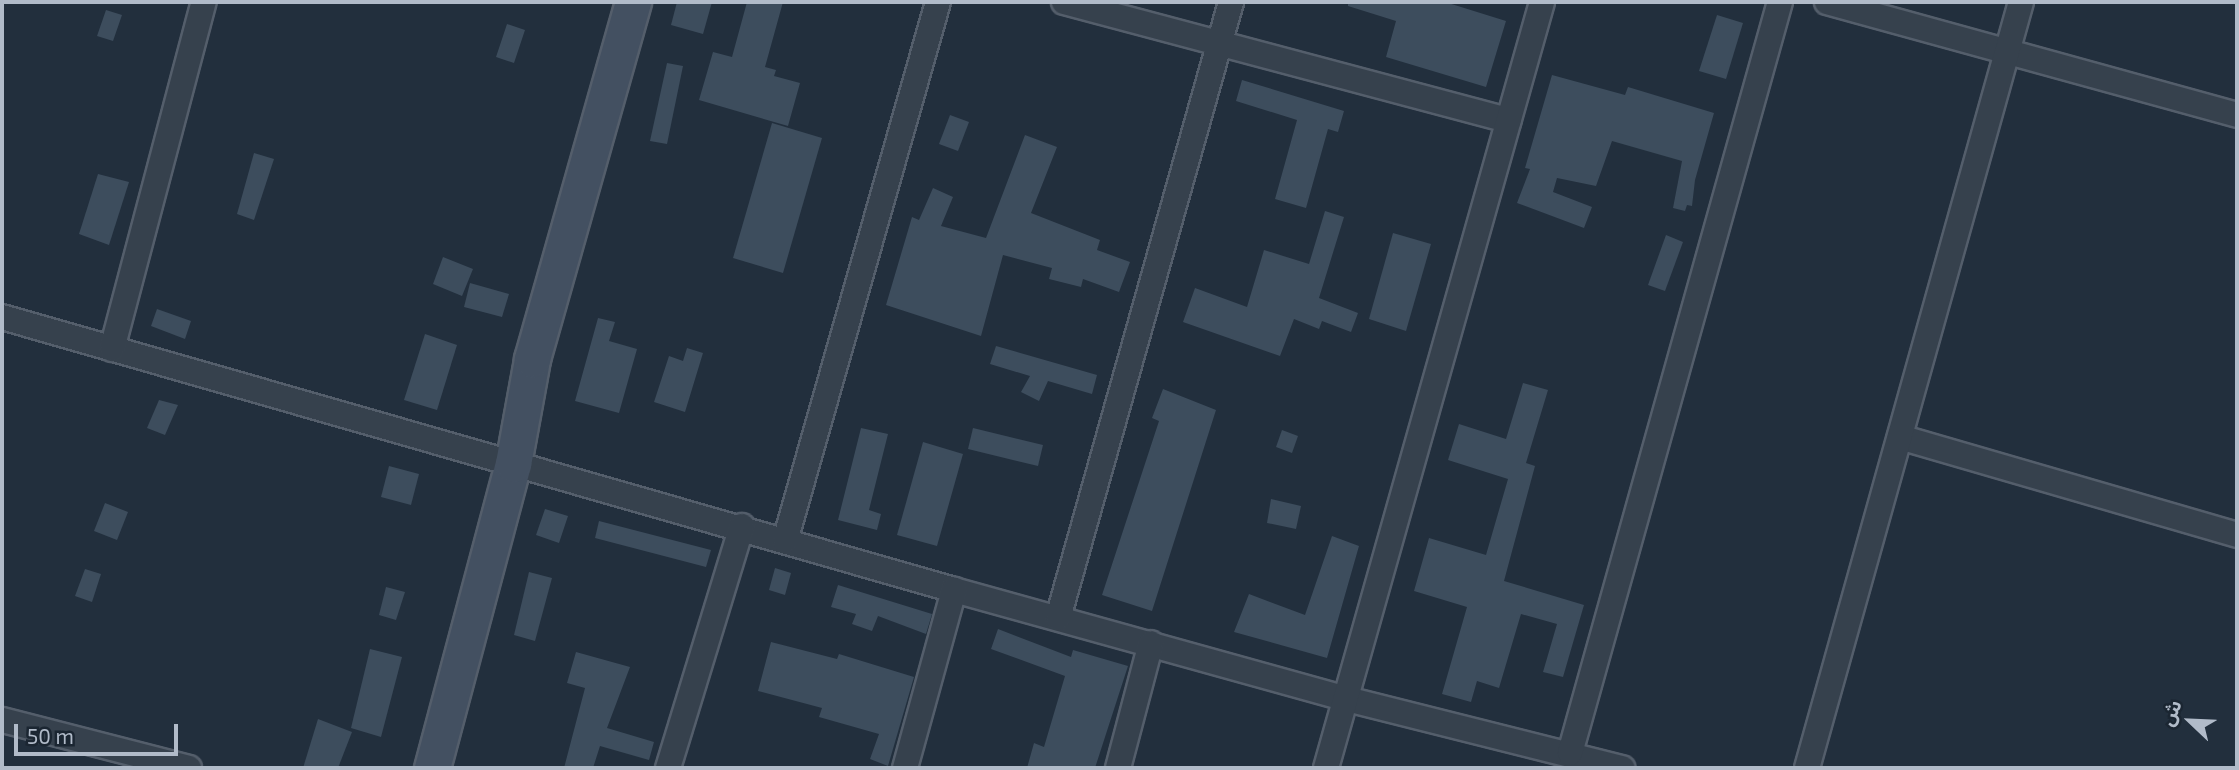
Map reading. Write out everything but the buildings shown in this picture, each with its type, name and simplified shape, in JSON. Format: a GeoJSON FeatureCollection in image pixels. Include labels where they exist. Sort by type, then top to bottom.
{"type":"FeatureCollection","features":[{"type":"Feature","properties":{"kind":"street"},"geometry":{"type":"LineString","coordinates":[[112,349],[204,2]]}},
{"type":"Feature","properties":{"kind":"street"},"geometry":{"type":"LineString","coordinates":[[432,768],[513,464],[532,359],[633,2]]}},
{"type":"Feature","properties":{"kind":"street"},"geometry":{"type":"LineString","coordinates":[[785,541],[938,2]]}},
{"type":"Feature","properties":{"kind":"street"},"geometry":{"type":"LineString","coordinates":[[1064,2],[1220,41],[1509,120]]}},
{"type":"Feature","properties":{"kind":"street"},"geometry":{"type":"LineString","coordinates":[[1058,618],[1231,2]]}},
{"type":"Feature","properties":{"kind":"street"},"geometry":{"type":"LineString","coordinates":[[1326,768],[1542,2]]}},
{"type":"Feature","properties":{"kind":"street"},"geometry":{"type":"LineString","coordinates":[[1570,753],[1780,2]]}},
{"type":"Feature","properties":{"kind":"street"},"geometry":{"type":"LineString","coordinates":[[1827,2],[2237,115]]}},
{"type":"Feature","properties":{"kind":"street"},"geometry":{"type":"LineString","coordinates":[[1807,768],[2021,2]]}},
{"type":"Feature","properties":{"kind":"street"},"geometry":{"type":"LineString","coordinates":[[2,317],[513,464],[742,526],[954,590],[1347,699],[1622,768]]}},
{"type":"Feature","properties":{"kind":"street"},"geometry":{"type":"LineString","coordinates":[[1900,437],[2237,535]]}},
{"type":"Feature","properties":{"kind":"street"},"geometry":{"type":"LineString","coordinates":[[668,768],[742,526]]}},
{"type":"Feature","properties":{"kind":"street"},"geometry":{"type":"LineString","coordinates":[[905,768],[954,590]]}},
{"type":"Feature","properties":{"kind":"street"},"geometry":{"type":"LineString","coordinates":[[1118,768],[1151,643]]}},
{"type":"Feature","properties":{"kind":"street"},"geometry":{"type":"LineString","coordinates":[[2,720],[189,768]]}}]}
